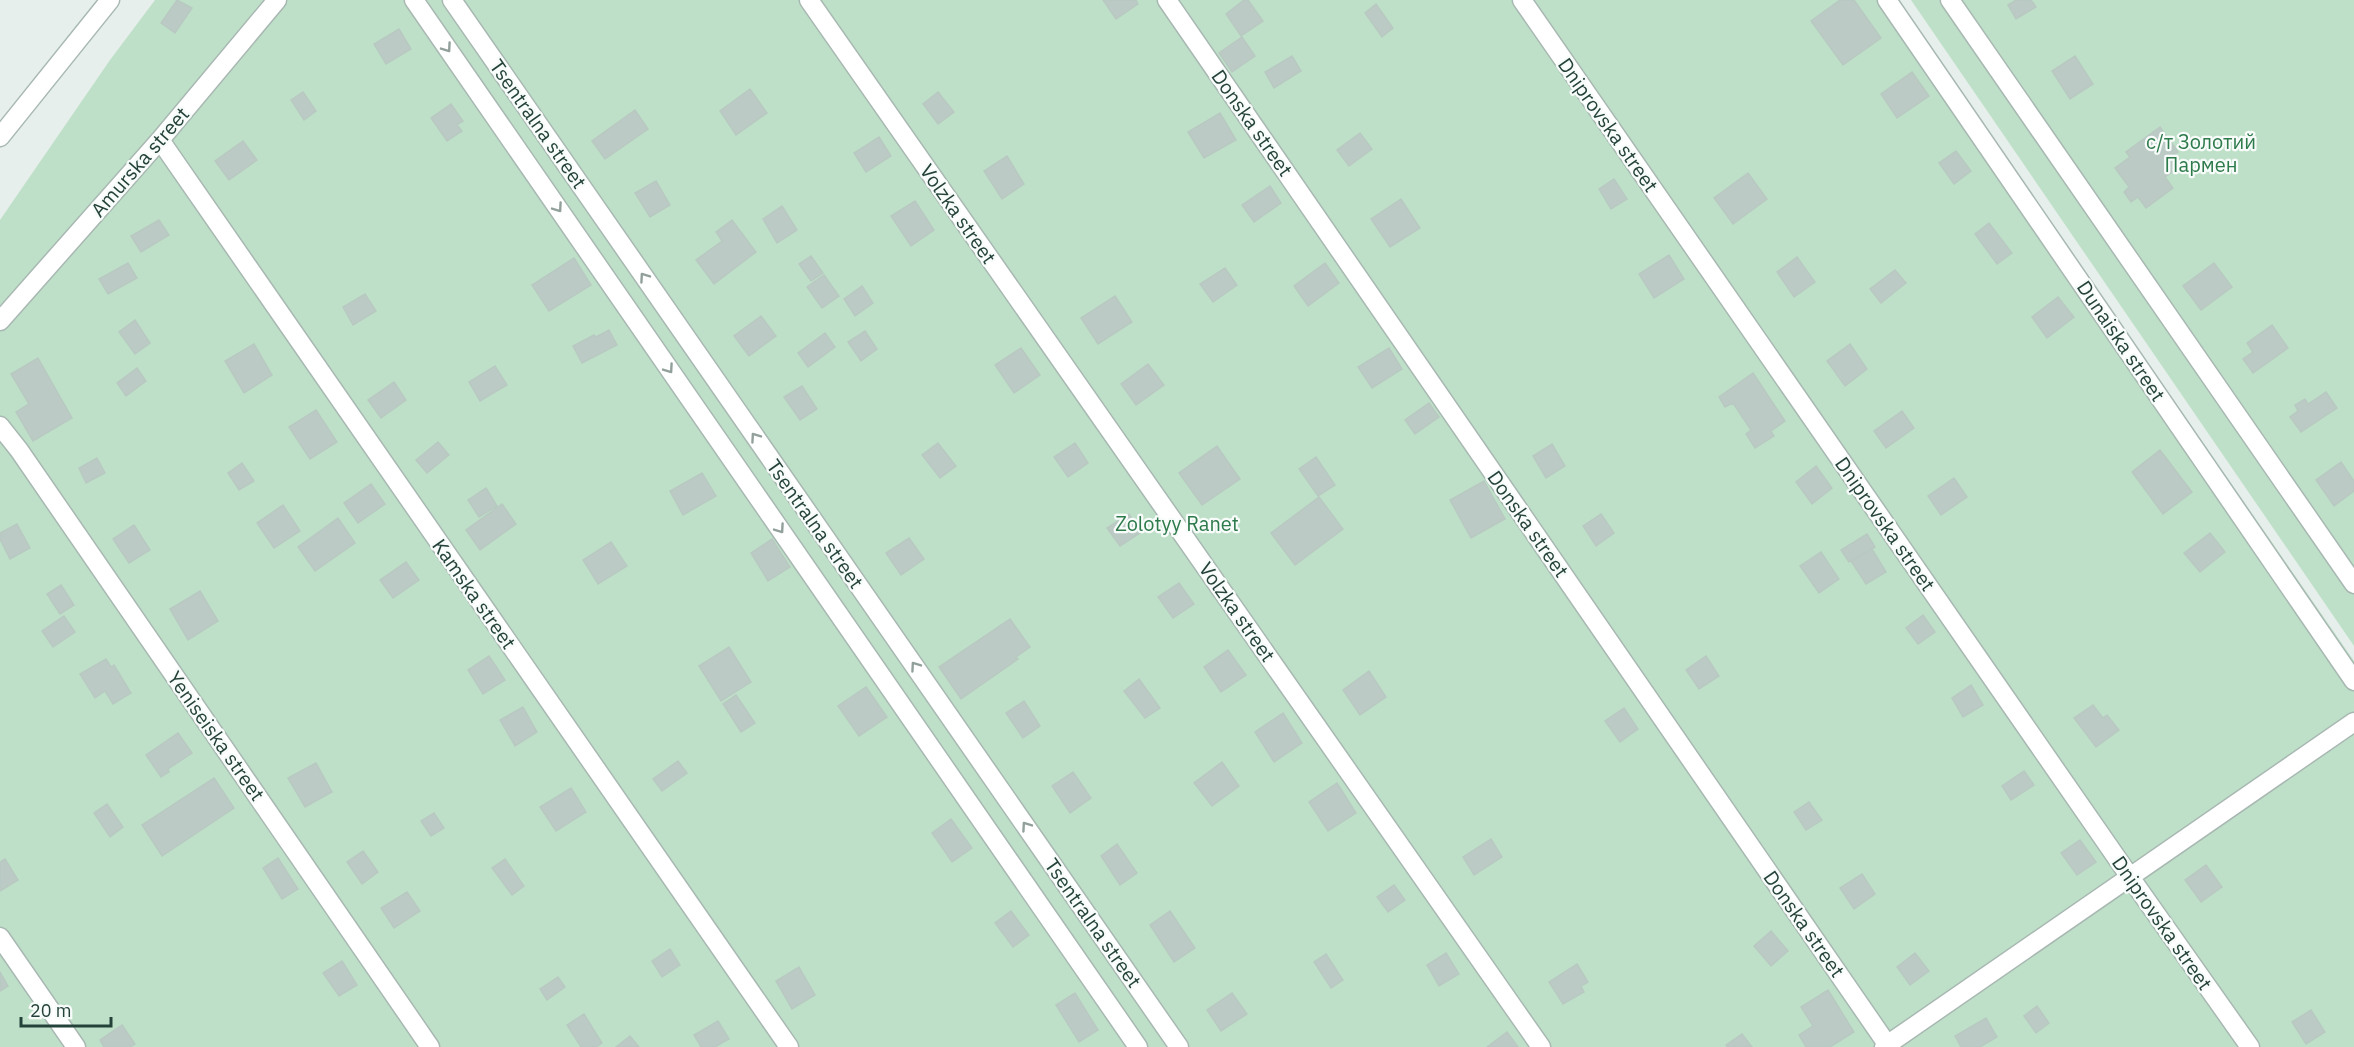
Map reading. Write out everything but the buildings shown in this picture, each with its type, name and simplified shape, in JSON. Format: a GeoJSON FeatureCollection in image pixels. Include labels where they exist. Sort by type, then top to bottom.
{"type":"FeatureCollection","features":[{"type":"Feature","properties":{"kind":"street"},"geometry":{"type":"LineString","coordinates":[[0,137],[110,0]]}},
{"type":"Feature","properties":{"kind":"street","name":"Amurska street"},"geometry":{"type":"LineString","coordinates":[[0,321],[160,140],[277,0]]}},
{"type":"Feature","properties":{"kind":"street","name":"Tsentralna street"},"geometry":{"type":"LineString","coordinates":[[414,0],[1138,1047]]}},
{"type":"Feature","properties":{"kind":"street","name":"Tsentralna street"},"geometry":{"type":"LineString","coordinates":[[452,0],[1179,1047]]}},
{"type":"Feature","properties":{"kind":"street","name":"Volzka street"},"geometry":{"type":"LineString","coordinates":[[809,0],[1541,1047]]}},
{"type":"Feature","properties":{"kind":"street","name":"Donska street"},"geometry":{"type":"LineString","coordinates":[[1167,0],[1887,1046]]}},
{"type":"Feature","properties":{"kind":"street","name":"Dniprovska street"},"geometry":{"type":"LineString","coordinates":[[1522,0],[2250,1047]]}},
{"type":"Feature","properties":{"kind":"street","name":"Dunaiska street"},"geometry":{"type":"LineString","coordinates":[[1887,0],[2354,681]]}},
{"type":"Feature","properties":{"kind":"street"},"geometry":{"type":"LineString","coordinates":[[1950,0],[2354,584]]}},
{"type":"Feature","properties":{"kind":"street","name":"Kamska street"},"geometry":{"type":"LineString","coordinates":[[160,140],[789,1047]]}},
{"type":"Feature","properties":{"kind":"street","name":"Yeniseiska street"},"geometry":{"type":"LineString","coordinates":[[0,426],[430,1047]]}},
{"type":"Feature","properties":{"kind":"street"},"geometry":{"type":"LineString","coordinates":[[1887,1046],[2354,722]]}},
{"type":"Feature","properties":{"kind":"street"},"geometry":{"type":"LineString","coordinates":[[0,937],[76,1047]]}},
{"type":"Feature","properties":{"kind":"green space","name":"Zolotyy Ranet"},"geometry":{"type":"Polygon","coordinates":[[[155,0],[1897,0],[2354,661],[2354,1047],[0,1047],[0,220],[110,60],[155,0]]]}},
{"type":"Feature","properties":{"kind":"green space","name":"с/т Золотий Пармен"},"geometry":{"type":"Polygon","coordinates":[[[1911,0],[2354,0],[2354,646],[1911,0]]]}}]}
